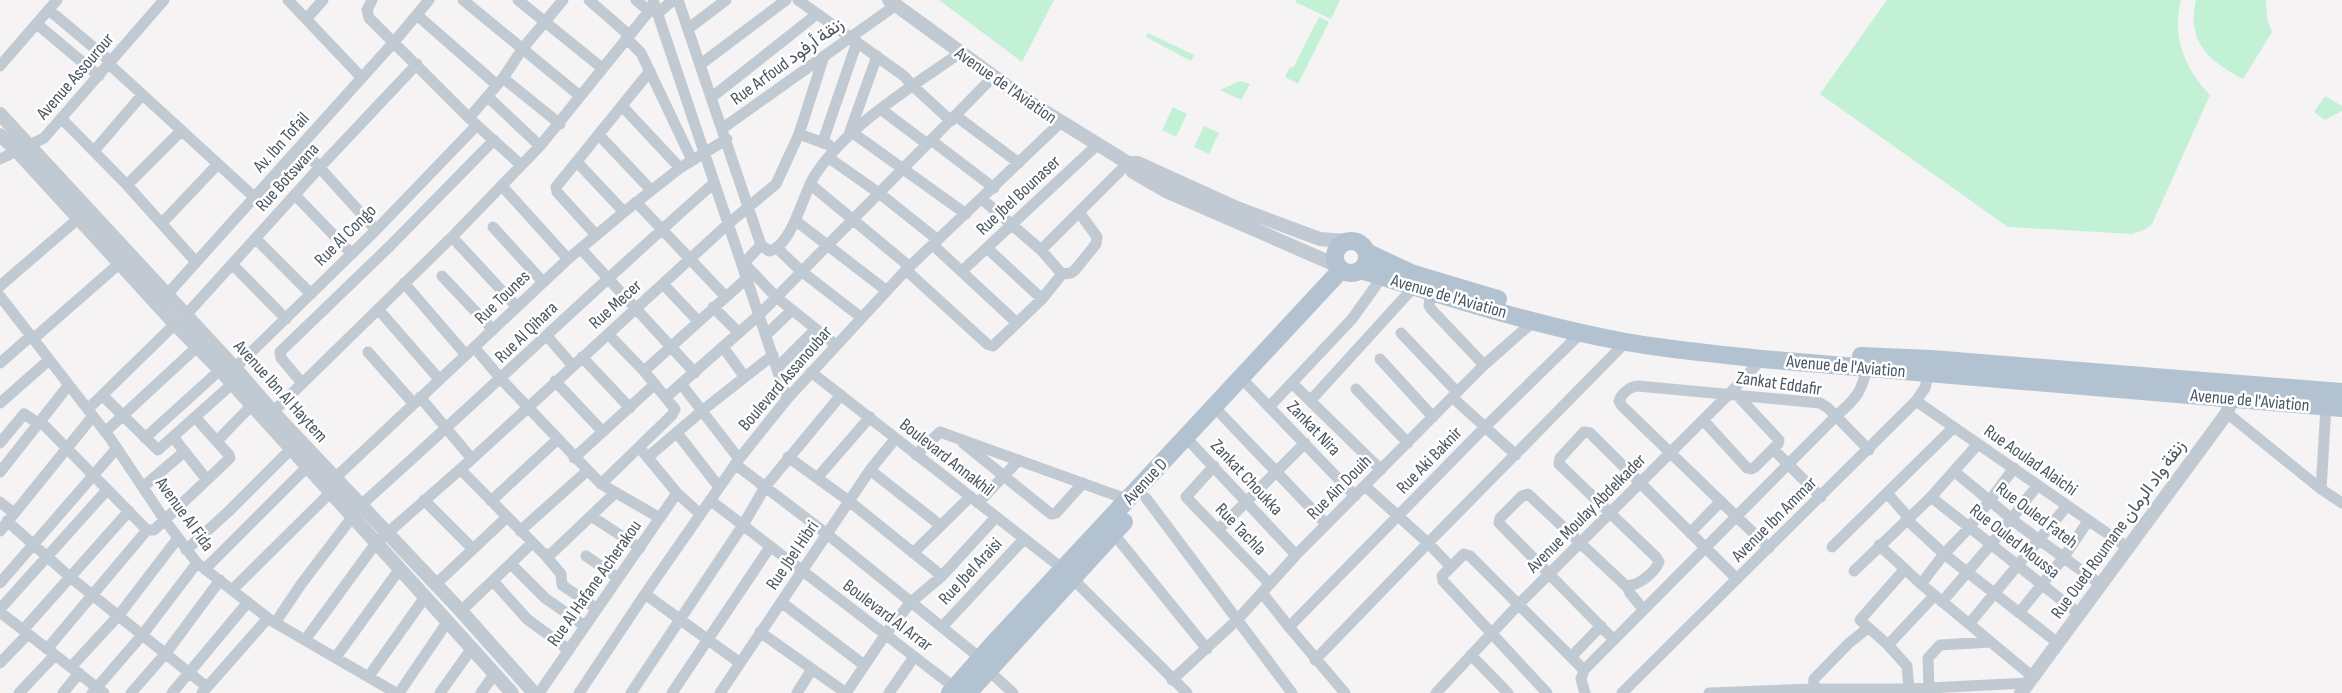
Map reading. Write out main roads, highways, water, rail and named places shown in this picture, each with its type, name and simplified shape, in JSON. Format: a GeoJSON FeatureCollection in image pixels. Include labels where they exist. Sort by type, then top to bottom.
{"type":"FeatureCollection","features":[{"type":"Feature","properties":{"kind":"main road"},"geometry":{"type":"LineString","coordinates":[[1346,241],[1361,244],[1366,252],[1366,262],[1348,269],[1335,261],[1336,251],[1346,241]]}},
{"type":"Feature","properties":{"kind":"main road","name":"Avenue de l'Aviation"},"geometry":{"type":"LineString","coordinates":[[1366,252],[1410,273],[1585,322],[1621,330],[1867,362]]}},
{"type":"Feature","properties":{"kind":"main road","name":"Avenue de l'Aviation"},"geometry":{"type":"LineString","coordinates":[[1348,269],[1581,333],[1626,342],[1762,359],[1930,365],[2232,398],[2334,407]]}},
{"type":"Feature","properties":{"kind":"main road","name":"Avenue D"},"geometry":{"type":"LineString","coordinates":[[1068,574],[1114,533],[1137,499],[1248,385],[1348,269]]}},
{"type":"Feature","properties":{"kind":"main road","name":"Avenue D"},"geometry":{"type":"LineString","coordinates":[[957,691],[1068,574],[1348,269]]}},
{"type":"Feature","properties":{"kind":"main road","name":"Avenue de l'Aviation"},"geometry":{"type":"LineString","coordinates":[[2232,398],[2342,392]]}}]}
